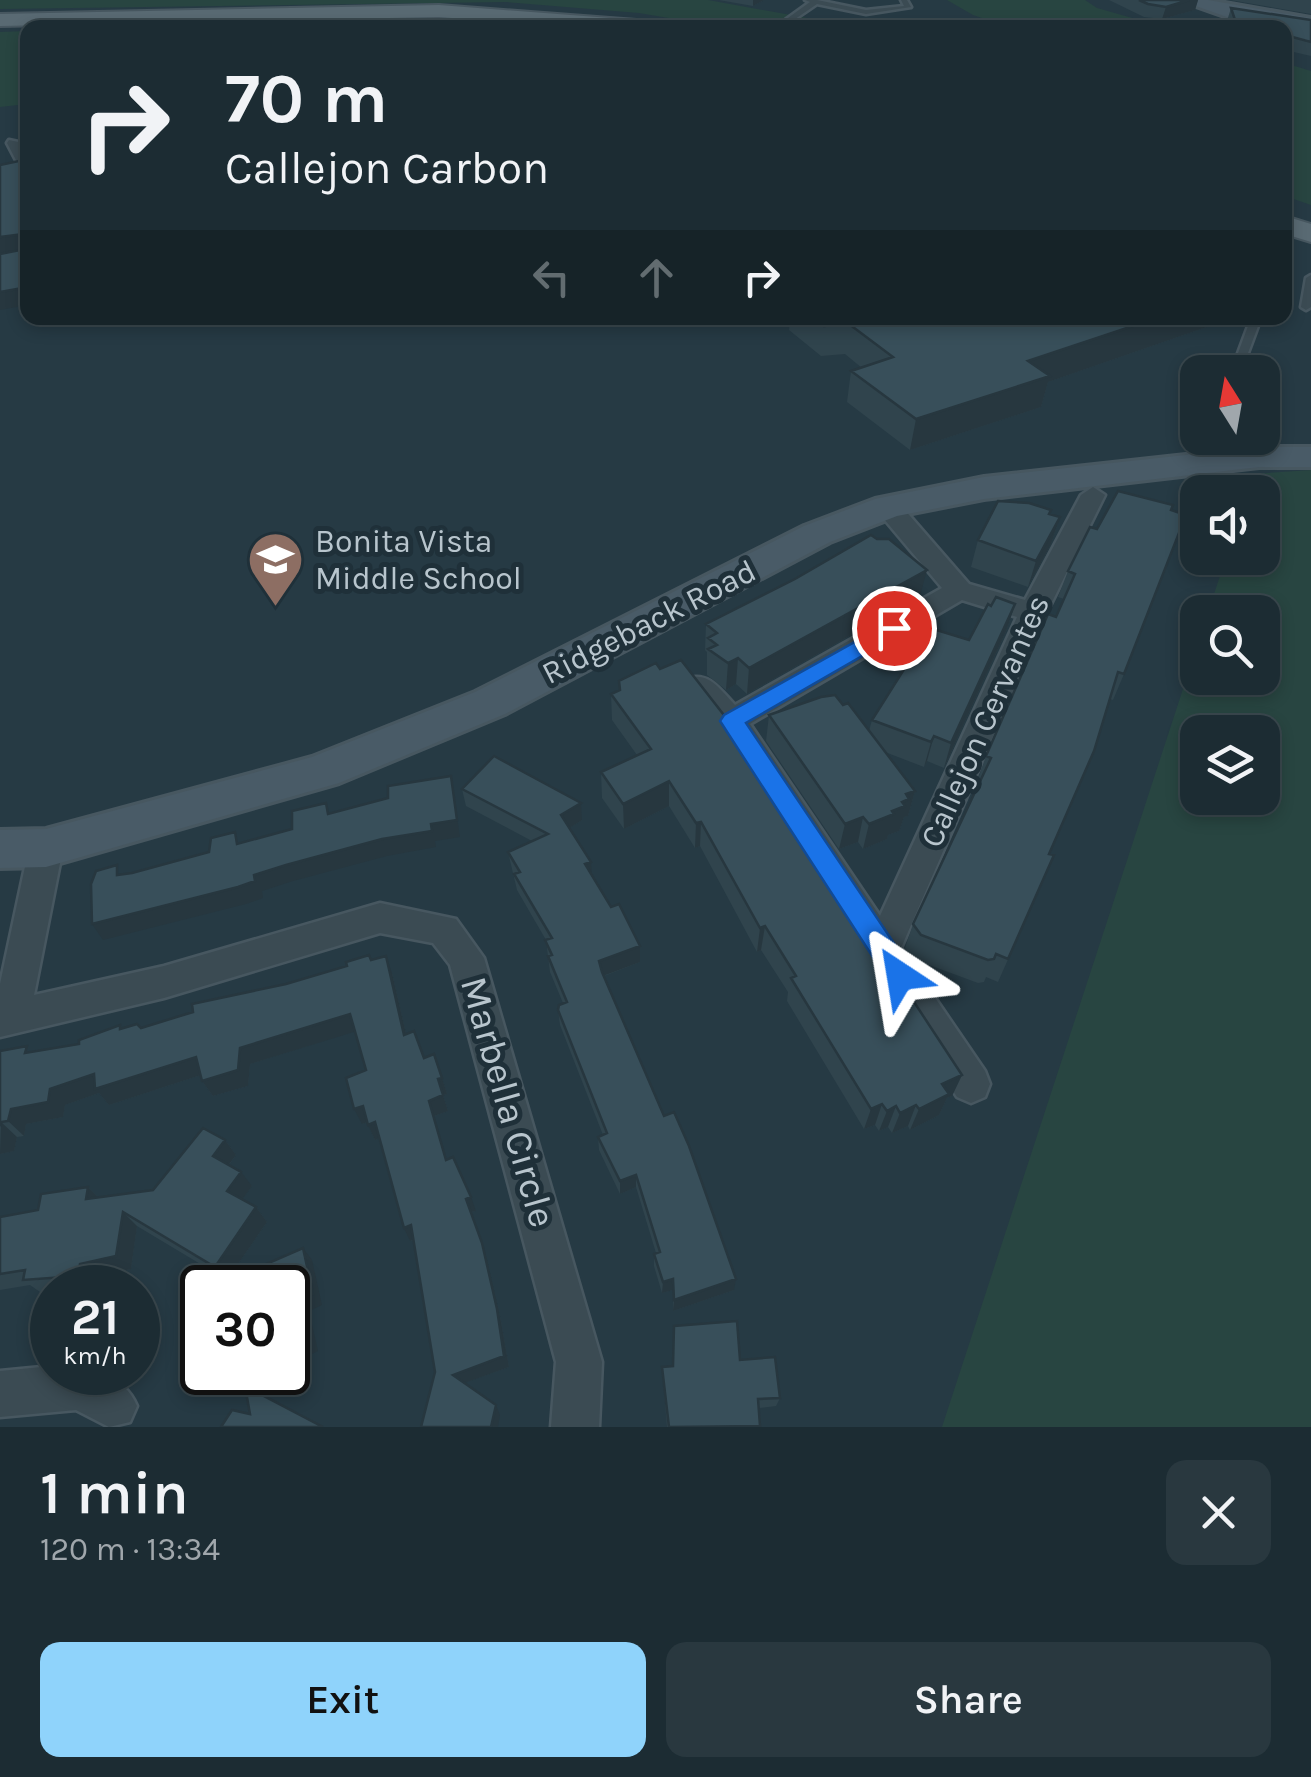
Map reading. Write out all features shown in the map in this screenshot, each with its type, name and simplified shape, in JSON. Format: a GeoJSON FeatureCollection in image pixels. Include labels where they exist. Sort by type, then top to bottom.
{"type":"FeatureCollection","features":[{"type":"Feature","properties":{"kind":"main road"},"geometry":{"type":"LineString","coordinates":[[0,20],[438,11],[557,20]]}},
{"type":"Feature","properties":{"kind":"street"},"geometry":{"type":"LineString","coordinates":[[1188,0],[1251,20]]}},
{"type":"Feature","properties":{"kind":"street"},"geometry":{"type":"LineString","coordinates":[[15,142],[20,151]]}},
{"type":"Feature","properties":{"kind":"street","name":"Ridgeback Road"},"geometry":{"type":"LineString","coordinates":[[1280,452],[1311,457]]}},
{"type":"Feature","properties":{"kind":"street","name":"Ridgeback Road"},"geometry":{"type":"LineString","coordinates":[[0,849],[46,848],[323,771],[507,695],[817,534],[888,508],[984,488],[1199,455]]}},
{"type":"Feature","properties":{"kind":"street","name":"Callejon Cervantes"},"geometry":{"type":"LineString","coordinates":[[883,949],[1033,612],[1093,495]]}},
{"type":"Feature","properties":{"kind":"street"},"geometry":{"type":"LineString","coordinates":[[888,508],[960,590],[1033,612]]}},
{"type":"Feature","properties":{"kind":"street"},"geometry":{"type":"LineString","coordinates":[[732,721],[960,590]]}},
{"type":"Feature","properties":{"kind":"street"},"geometry":{"type":"LineString","coordinates":[[699,686],[732,721],[971,1084]]}},
{"type":"Feature","properties":{"kind":"street","name":"Marbella Circle"},"geometry":{"type":"LineString","coordinates":[[46,848],[5,1020],[164,982],[380,918],[444,930],[466,958],[580,1362],[575,1427]]}},
{"type":"Feature","properties":{"kind":"street"},"geometry":{"type":"LineString","coordinates":[[0,1394],[80,1387],[114,1406]]}},
{"type":"Feature","properties":{"kind":"lane"},"geometry":{"type":"LineString","coordinates":[[787,20],[811,1],[875,12],[908,7],[904,0]]}},
{"type":"Feature","properties":{"kind":"lane"},"geometry":{"type":"LineString","coordinates":[[1306,307],[1311,278]]}},
{"type":"Feature","properties":{"kind":"lane"},"geometry":{"type":"LineString","coordinates":[[1242,355],[1253,325]]}},
{"type":"Feature","properties":{"kind":"green space"},"geometry":{"type":"Polygon","coordinates":[[[0,0],[708,0],[818,20],[680,20],[506,2],[0,9],[0,0]]]}},
{"type":"Feature","properties":{"kind":"green space"},"geometry":{"type":"Polygon","coordinates":[[[947,0],[1085,0],[1097,8],[1139,20],[988,20],[947,0]]]}},
{"type":"Feature","properties":{"kind":"green space"},"geometry":{"type":"Polygon","coordinates":[[[20,31],[20,105],[0,107],[0,32],[20,31]]]}},
{"type":"Feature","properties":{"kind":"green space"},"geometry":{"type":"Polygon","coordinates":[[[1292,65],[1311,71],[1311,205],[1292,198],[1292,65]]]}},
{"type":"Feature","properties":{"kind":"green space"},"geometry":{"type":"Polygon","coordinates":[[[1311,470],[1311,1427],[942,1427],[1181,695],[1280,695],[1280,595],[1214,595],[1220,575],[1280,575],[1280,475],[1253,475],[1311,470]]]}},
{"type":"Feature","properties":{"kind":"building"},"geometry":{"type":"Polygon","coordinates":[[[1139,0],[1189,0],[1166,7],[1139,0]]]}},
{"type":"Feature","properties":{"kind":"building"},"geometry":{"type":"Polygon","coordinates":[[[1231,8],[1311,20],[1311,42],[1292,37],[1292,20],[1235,20],[1231,8]]]}},
{"type":"Feature","properties":{"kind":"building"},"geometry":{"type":"Polygon","coordinates":[[[20,161],[20,234],[0,237],[0,165],[20,161]]]}},
{"type":"Feature","properties":{"kind":"building"},"geometry":{"type":"Polygon","coordinates":[[[20,250],[20,288],[0,292],[0,254],[20,250]]]}},
{"type":"Feature","properties":{"kind":"building"},"geometry":{"type":"Polygon","coordinates":[[[850,325],[1136,325],[1028,361],[1050,376],[916,419],[851,371],[893,357],[850,325]]]}},
{"type":"Feature","properties":{"kind":"building"},"geometry":{"type":"Polygon","coordinates":[[[1118,491],[1173,505],[1171,510],[1180,513],[1180,530],[1124,674],[1118,672],[1094,751],[1049,854],[1054,855],[1008,959],[996,954],[988,960],[921,935],[913,924],[991,758],[986,756],[1048,614],[1056,617],[1075,574],[1068,571],[1090,527],[1097,529],[1118,491]]]}},
{"type":"Feature","properties":{"kind":"building"},"geometry":{"type":"Polygon","coordinates":[[[998,501],[1029,503],[1060,517],[1036,561],[978,540],[998,501]]]}},
{"type":"Feature","properties":{"kind":"building"},"geometry":{"type":"Polygon","coordinates":[[[871,535],[889,539],[927,570],[749,668],[738,658],[728,663],[708,649],[717,645],[708,638],[717,633],[706,624],[871,535]]]}},
{"type":"Feature","properties":{"kind":"building"},"geometry":{"type":"Polygon","coordinates":[[[996,597],[1015,604],[951,743],[934,736],[931,742],[872,720],[930,628],[969,640],[988,604],[991,606],[996,597]]]}},
{"type":"Feature","properties":{"kind":"building"},"geometry":{"type":"Polygon","coordinates":[[[681,660],[734,728],[962,1075],[942,1084],[949,1094],[919,1109],[916,1105],[900,1113],[896,1106],[887,1111],[882,1104],[871,1109],[791,978],[796,976],[765,926],[760,928],[701,822],[696,823],[669,781],[623,804],[601,772],[651,749],[611,694],[620,690],[619,681],[656,663],[660,669],[681,660]]]}},
{"type":"Feature","properties":{"kind":"building"},"geometry":{"type":"Polygon","coordinates":[[[835,695],[843,705],[848,703],[915,791],[906,794],[909,799],[902,802],[905,806],[892,811],[894,814],[869,824],[863,817],[845,824],[769,715],[835,695]]]}},
{"type":"Feature","properties":{"kind":"building"},"geometry":{"type":"Polygon","coordinates":[[[494,756],[581,803],[561,815],[591,862],[585,864],[611,907],[619,904],[640,946],[599,961],[602,972],[664,1116],[674,1112],[689,1146],[736,1279],[674,1300],[673,1279],[663,1282],[654,1254],[660,1252],[636,1175],[620,1181],[598,1137],[607,1133],[558,1010],[559,1005],[567,1002],[548,956],[552,955],[545,940],[552,938],[514,874],[520,872],[508,852],[548,834],[462,789],[494,756]]]}},
{"type":"Feature","properties":{"kind":"building"},"geometry":{"type":"Polygon","coordinates":[[[451,776],[457,820],[431,824],[432,831],[382,839],[286,865],[254,875],[255,881],[238,887],[92,924],[91,884],[96,871],[117,865],[117,875],[132,873],[209,852],[211,838],[235,832],[237,844],[292,829],[292,811],[326,803],[328,814],[388,798],[388,786],[451,776]]]}},
{"type":"Feature","properties":{"kind":"building"},"geometry":{"type":"Polygon","coordinates":[[[369,955],[371,960],[386,956],[404,1035],[414,1031],[424,1058],[434,1054],[442,1078],[438,1079],[443,1095],[429,1101],[446,1160],[453,1157],[471,1197],[466,1199],[482,1243],[504,1356],[453,1375],[496,1405],[491,1427],[421,1427],[435,1372],[411,1225],[404,1228],[375,1122],[368,1125],[363,1106],[354,1109],[346,1078],[366,1070],[350,1014],[240,1048],[238,1070],[202,1081],[196,1057],[95,1089],[94,1074],[50,1089],[48,1102],[11,1109],[8,1121],[0,1126],[0,1051],[27,1046],[25,1053],[79,1044],[79,1040],[120,1025],[120,1029],[137,1024],[141,1028],[193,1012],[192,1004],[286,984],[347,966],[346,962],[369,955]]]}},
{"type":"Feature","properties":{"kind":"building"},"geometry":{"type":"Polygon","coordinates":[[[203,1128],[225,1140],[213,1156],[241,1172],[227,1191],[256,1207],[216,1265],[123,1212],[116,1256],[80,1265],[30,1265],[30,1279],[23,1280],[25,1270],[0,1274],[0,1217],[38,1210],[41,1194],[88,1187],[86,1199],[153,1190],[203,1128]]]}},
{"type":"Feature","properties":{"kind":"building"},"geometry":{"type":"Polygon","coordinates":[[[303,1248],[307,1265],[264,1265],[303,1248]]]}},
{"type":"Feature","properties":{"kind":"building"},"geometry":{"type":"Polygon","coordinates":[[[737,1321],[740,1360],[775,1357],[780,1398],[758,1399],[760,1426],[669,1427],[662,1367],[673,1366],[674,1326],[737,1321]]]}},
{"type":"Feature","properties":{"kind":"building"},"geometry":{"type":"Polygon","coordinates":[[[247,1395],[262,1395],[323,1427],[221,1427],[232,1410],[250,1414],[247,1395]]]}},
{"type":"Feature","properties":{"kind":"place","name":"Bonita Vista Middle School"},"geometry":{"type":"Point","coordinates":[276,608]}},
{"type":"Feature","properties":{"kind":"route"},"geometry":{"type":"LineString","coordinates":[[894,628],[732,721],[900,976]]}}]}
